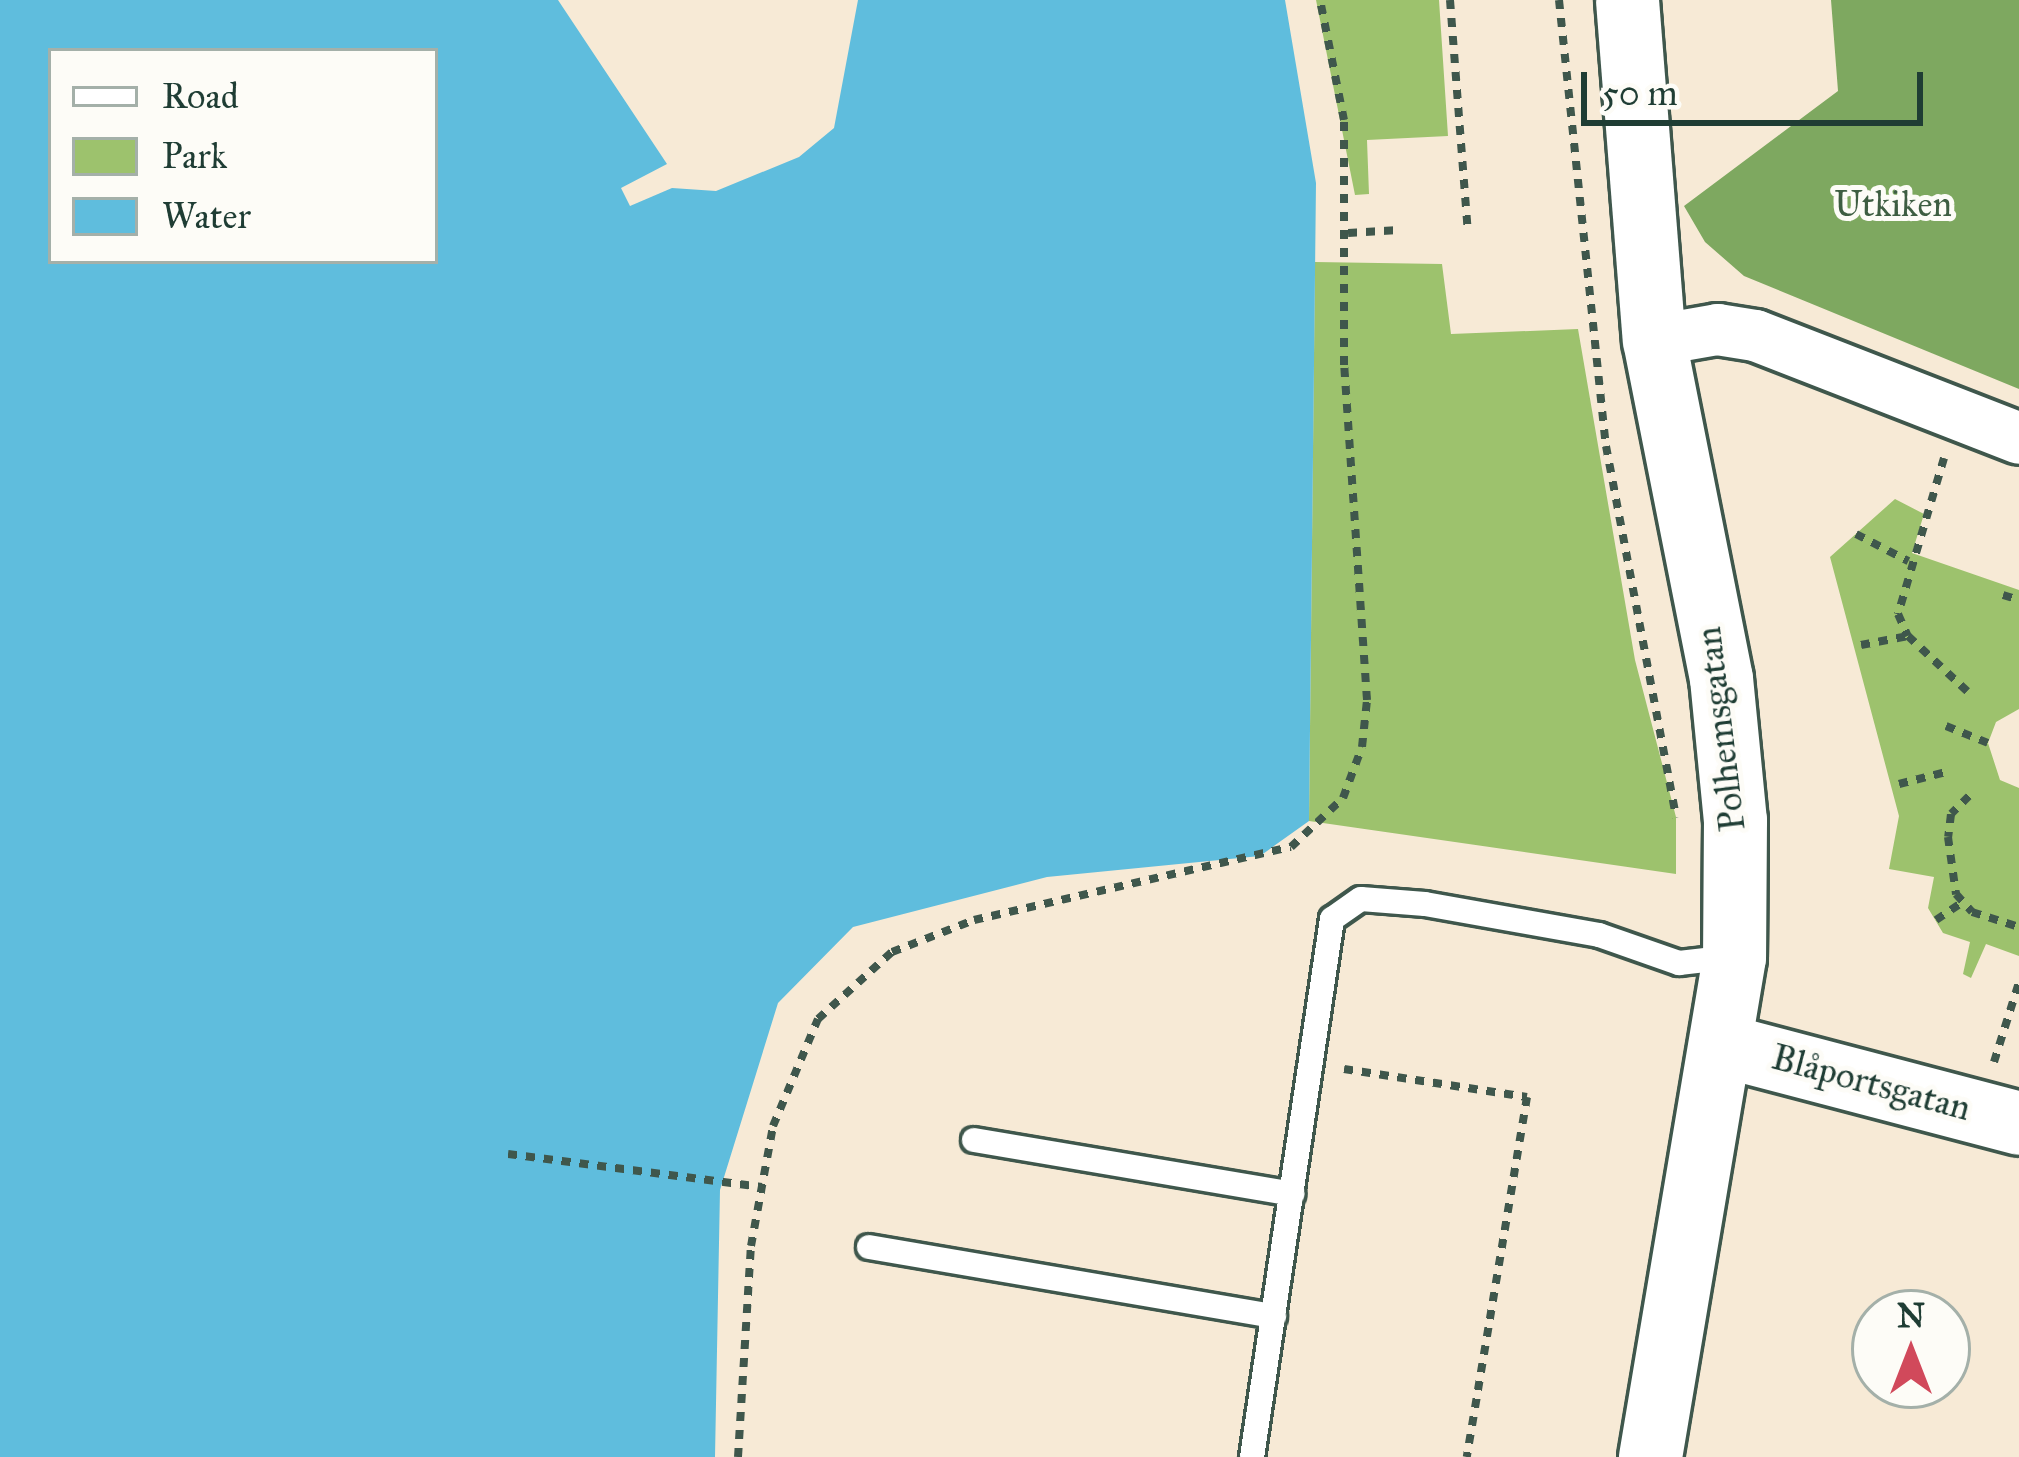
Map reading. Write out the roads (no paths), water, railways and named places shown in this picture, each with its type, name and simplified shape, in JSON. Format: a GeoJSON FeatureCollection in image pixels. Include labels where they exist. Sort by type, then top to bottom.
{"type":"FeatureCollection","features":[{"type":"Feature","properties":{"kind":"street","name":"Polhemsgatan"},"geometry":{"type":"LineString","coordinates":[[1627,0],[1654,340],[1721,678],[1735,820],[1734,957],[1650,1457]]}},
{"type":"Feature","properties":{"kind":"street"},"geometry":{"type":"LineString","coordinates":[[1654,340],[1717,328],[1755,334],[2019,438]]}},
{"type":"Feature","properties":{"kind":"street","name":"Blåportsgatan"},"geometry":{"type":"LineString","coordinates":[[1722,1045],[2004,1102]]}},
{"type":"Feature","properties":{"kind":"lane"},"geometry":{"type":"LineString","coordinates":[[1252,1457],[1332,919],[1361,899],[1599,935],[1679,963],[1734,957]]}},
{"type":"Feature","properties":{"kind":"lane"},"geometry":{"type":"LineString","coordinates":[[974,1140],[1292,1194]]}},
{"type":"Feature","properties":{"kind":"lane"},"geometry":{"type":"LineString","coordinates":[[869,1247],[1274,1316]]}},
{"type":"Feature","properties":{"kind":"water"},"geometry":{"type":"Polygon","coordinates":[[[0,0],[558,0],[667,164],[621,188],[630,206],[672,188],[716,191],[799,157],[834,128],[858,0],[1285,0],[1316,183],[1309,821],[1260,856],[1047,877],[853,927],[778,1003],[720,1190],[715,1457],[0,1457],[0,0]]]}},
{"type":"Feature","properties":{"kind":"park label","name":"Utkiken"},"geometry":{"type":"Point","coordinates":[1893,205]}}]}
